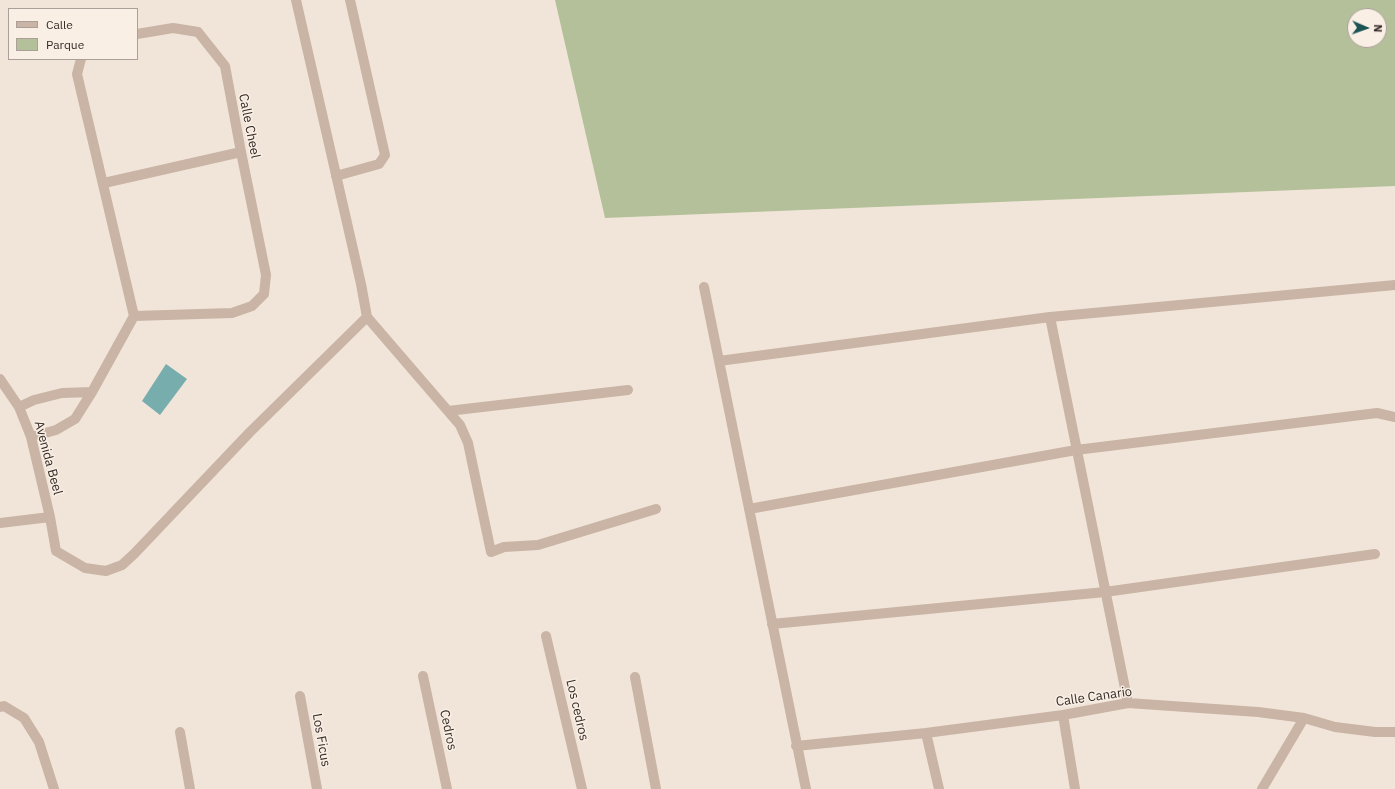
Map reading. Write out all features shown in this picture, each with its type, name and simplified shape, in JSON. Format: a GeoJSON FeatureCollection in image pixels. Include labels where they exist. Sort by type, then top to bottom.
{"type":"FeatureCollection","features":[{"type":"Feature","properties":{"kind":"street"},"geometry":{"type":"LineString","coordinates":[[296,0],[361,284],[367,317],[460,425],[468,443],[491,552],[504,547],[538,545],[656,509]]}},
{"type":"Feature","properties":{"kind":"street"},"geometry":{"type":"LineString","coordinates":[[336,176],[379,164],[385,155],[350,0]]}},
{"type":"Feature","properties":{"kind":"street","name":"Calle Cheel"},"geometry":{"type":"LineString","coordinates":[[134,316],[232,313],[252,306],[264,294],[266,274],[225,66],[198,32],[172,28],[138,34]]}},
{"type":"Feature","properties":{"kind":"street"},"geometry":{"type":"LineString","coordinates":[[31,437],[56,430],[74,419],[92,392],[134,316],[78,74],[81,60]]}},
{"type":"Feature","properties":{"kind":"street"},"geometry":{"type":"LineString","coordinates":[[104,183],[241,152]]}},
{"type":"Feature","properties":{"kind":"street"},"geometry":{"type":"LineString","coordinates":[[719,361],[1050,317],[1395,285]]}},
{"type":"Feature","properties":{"kind":"street"},"geometry":{"type":"LineString","coordinates":[[704,287],[796,746],[806,789]]}},
{"type":"Feature","properties":{"kind":"street","name":"Avenida Beel"},"geometry":{"type":"LineString","coordinates":[[0,379],[13,396],[19,407],[31,437],[50,517],[56,550],[85,568],[106,571],[122,565],[250,432],[367,317]]}},
{"type":"Feature","properties":{"kind":"street"},"geometry":{"type":"LineString","coordinates":[[1050,317],[1128,703]]}},
{"type":"Feature","properties":{"kind":"street"},"geometry":{"type":"LineString","coordinates":[[448,411],[628,390]]}},
{"type":"Feature","properties":{"kind":"street"},"geometry":{"type":"LineString","coordinates":[[19,407],[34,400],[62,393],[92,392]]}},
{"type":"Feature","properties":{"kind":"street"},"geometry":{"type":"LineString","coordinates":[[749,509],[1076,450],[1377,413],[1395,417]]}},
{"type":"Feature","properties":{"kind":"street"},"geometry":{"type":"LineString","coordinates":[[0,523],[50,517]]}},
{"type":"Feature","properties":{"kind":"street"},"geometry":{"type":"LineString","coordinates":[[772,624],[1106,592],[1375,554]]}},
{"type":"Feature","properties":{"kind":"street","name":"Los cedros"},"geometry":{"type":"LineString","coordinates":[[546,636],[582,789]]}},
{"type":"Feature","properties":{"kind":"street","name":"Cedros"},"geometry":{"type":"LineString","coordinates":[[423,676],[447,789]]}},
{"type":"Feature","properties":{"kind":"street"},"geometry":{"type":"LineString","coordinates":[[635,677],[656,789]]}},
{"type":"Feature","properties":{"kind":"street","name":"Los Ficus"},"geometry":{"type":"LineString","coordinates":[[300,696],[317,789]]}},
{"type":"Feature","properties":{"kind":"street","name":"Calle Canario"},"geometry":{"type":"LineString","coordinates":[[796,746],[926,733],[1063,715],[1128,703],[1258,712],[1304,718],[1335,727],[1375,732],[1395,732]]}},
{"type":"Feature","properties":{"kind":"street"},"geometry":{"type":"LineString","coordinates":[[0,707],[4,706],[24,718],[39,742],[54,789]]}},
{"type":"Feature","properties":{"kind":"street"},"geometry":{"type":"LineString","coordinates":[[1063,715],[1076,789]]}},
{"type":"Feature","properties":{"kind":"street"},"geometry":{"type":"LineString","coordinates":[[1262,789],[1304,718]]}},
{"type":"Feature","properties":{"kind":"street"},"geometry":{"type":"LineString","coordinates":[[180,732],[190,789]]}},
{"type":"Feature","properties":{"kind":"street"},"geometry":{"type":"LineString","coordinates":[[926,733],[939,789]]}},
{"type":"Feature","properties":{"kind":"green space"},"geometry":{"type":"Polygon","coordinates":[[[555,0],[1395,0],[1395,186],[605,218],[555,0]]]}},
{"type":"Feature","properties":{"kind":"water"},"geometry":{"type":"Polygon","coordinates":[[[166,364],[187,379],[160,415],[142,401],[166,364]]]}}]}
